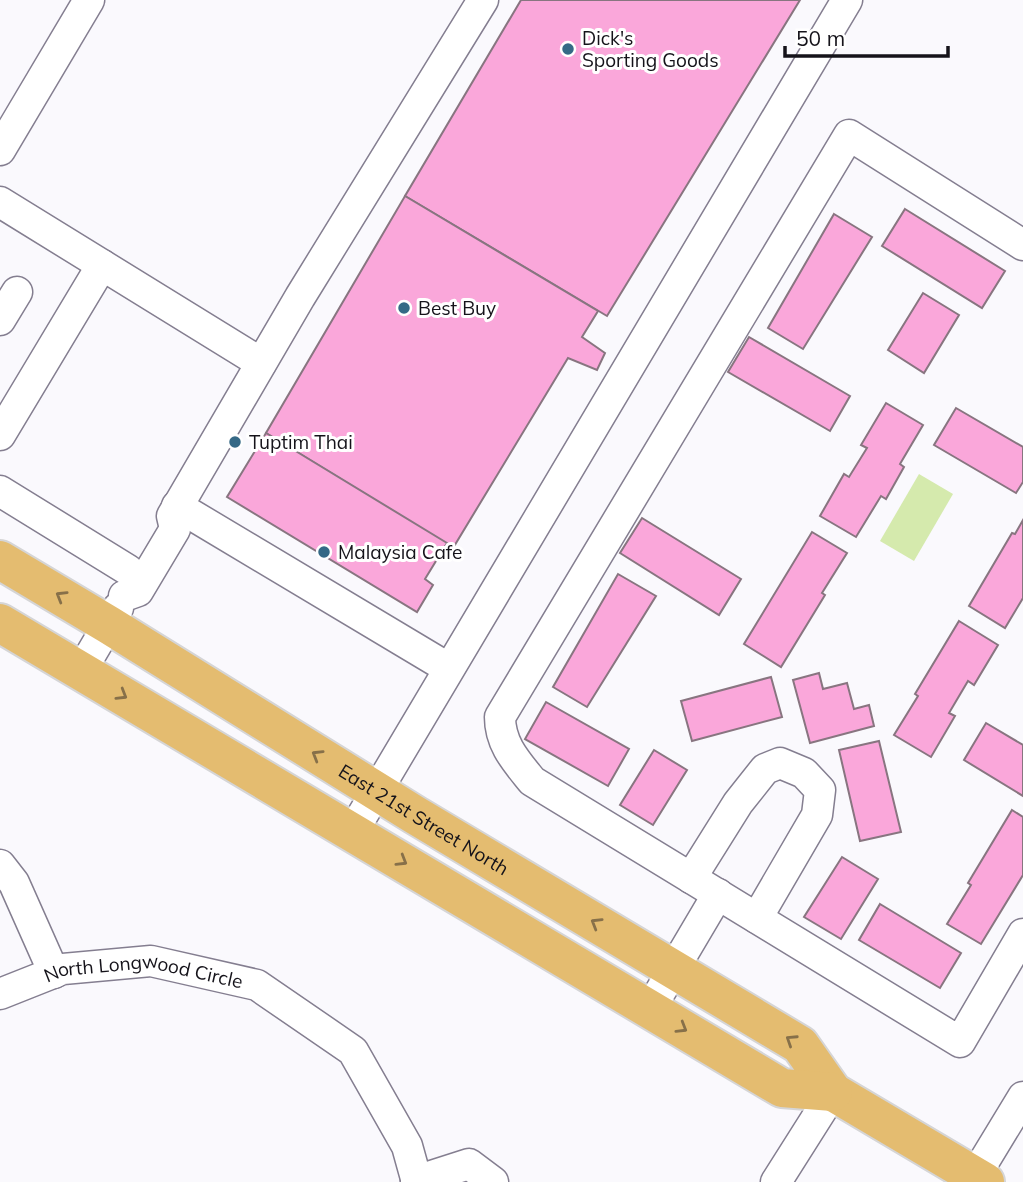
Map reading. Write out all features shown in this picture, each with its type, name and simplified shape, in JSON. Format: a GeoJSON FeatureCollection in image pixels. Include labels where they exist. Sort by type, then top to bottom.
{"type":"FeatureCollection","features":[{"type":"Feature","properties":{"kind":"main road","name":"East 21st Street North"},"geometry":{"type":"LineString","coordinates":[[0,560],[121,597],[377,791],[800,1045],[833,1092],[980,1179]]}},
{"type":"Feature","properties":{"kind":"main road","name":"East 21st Street North"},"geometry":{"type":"LineString","coordinates":[[0,623],[782,1088],[833,1092]]}},
{"type":"Feature","properties":{"kind":"street"},"geometry":{"type":"LineString","coordinates":[[0,150],[89,0]]}},
{"type":"Feature","properties":{"kind":"street"},"geometry":{"type":"LineString","coordinates":[[81,670],[121,597],[138,592],[153,567],[175,529],[174,511],[261,363],[483,0]]}},
{"type":"Feature","properties":{"kind":"street"},"geometry":{"type":"LineString","coordinates":[[353,831],[848,0]]}},
{"type":"Feature","properties":{"kind":"street"},"geometry":{"type":"LineString","coordinates":[[1023,244],[849,135],[500,718],[500,732],[509,752],[533,781],[960,1042],[1023,934]]}},
{"type":"Feature","properties":{"kind":"street"},"geometry":{"type":"LineString","coordinates":[[0,202],[261,363]]}},
{"type":"Feature","properties":{"kind":"street"},"geometry":{"type":"LineString","coordinates":[[0,435],[10,396],[102,265]]}},
{"type":"Feature","properties":{"kind":"street"},"geometry":{"type":"LineString","coordinates":[[0,320],[17,292]]}},
{"type":"Feature","properties":{"kind":"street"},"geometry":{"type":"LineString","coordinates":[[0,491],[121,597]]}},
{"type":"Feature","properties":{"kind":"street"},"geometry":{"type":"LineString","coordinates":[[174,511],[448,668]]}},
{"type":"Feature","properties":{"kind":"street"},"geometry":{"type":"LineString","coordinates":[[691,877],[738,803],[765,769],[780,763],[804,773],[820,790],[817,815],[757,918]]}},
{"type":"Feature","properties":{"kind":"street"},"geometry":{"type":"LineString","coordinates":[[0,865],[14,883],[54,973]]}},
{"type":"Feature","properties":{"kind":"street"},"geometry":{"type":"LineString","coordinates":[[650,1009],[718,894]]}},
{"type":"Feature","properties":{"kind":"street","name":"North Longwood Circle"},"geometry":{"type":"LineString","coordinates":[[0,994],[63,969],[151,961],[257,985],[352,1051],[407,1146],[416,1181]]}},
{"type":"Feature","properties":{"kind":"street"},"geometry":{"type":"LineString","coordinates":[[776,1182],[833,1092]]}},
{"type":"Feature","properties":{"kind":"street"},"geometry":{"type":"LineString","coordinates":[[980,1179],[1023,1097]]}},
{"type":"Feature","properties":{"kind":"street"},"geometry":{"type":"LineString","coordinates":[[416,1181],[470,1164],[492,1182]]}},
{"type":"Feature","properties":{"kind":"green space"},"geometry":{"type":"Polygon","coordinates":[[[919,474],[953,494],[914,561],[880,541],[919,474]]]}},
{"type":"Feature","properties":{"kind":"building"},"geometry":{"type":"Polygon","coordinates":[[[521,0],[800,0],[607,316],[405,196],[521,0]]]}},
{"type":"Feature","properties":{"kind":"building"},"geometry":{"type":"Polygon","coordinates":[[[405,196],[598,311],[582,337],[605,353],[597,370],[568,358],[453,548],[266,433],[405,196]]]}},
{"type":"Feature","properties":{"kind":"building"},"geometry":{"type":"Polygon","coordinates":[[[905,209],[1005,271],[982,308],[882,246],[905,209]]]}},
{"type":"Feature","properties":{"kind":"building"},"geometry":{"type":"Polygon","coordinates":[[[834,214],[872,237],[803,349],[768,328],[834,214]]]}},
{"type":"Feature","properties":{"kind":"building"},"geometry":{"type":"Polygon","coordinates":[[[923,293],[959,315],[924,373],[888,350],[923,293]]]}},
{"type":"Feature","properties":{"kind":"building"},"geometry":{"type":"Polygon","coordinates":[[[749,337],[850,396],[830,431],[728,372],[749,337]]]}},
{"type":"Feature","properties":{"kind":"building"},"geometry":{"type":"Polygon","coordinates":[[[886,403],[923,425],[900,464],[904,467],[886,499],[881,496],[856,537],[820,516],[844,474],[849,477],[867,448],[861,445],[886,403]]]}},
{"type":"Feature","properties":{"kind":"building"},"geometry":{"type":"Polygon","coordinates":[[[956,408],[1023,447],[1023,482],[1016,493],[934,445],[956,408]]]}},
{"type":"Feature","properties":{"kind":"building"},"geometry":{"type":"Polygon","coordinates":[[[266,433],[447,543],[425,579],[433,585],[417,612],[227,497],[266,433]]]}},
{"type":"Feature","properties":{"kind":"building"},"geometry":{"type":"Polygon","coordinates":[[[642,518],[741,579],[719,615],[620,553],[642,518]]]}},
{"type":"Feature","properties":{"kind":"building"},"geometry":{"type":"Polygon","coordinates":[[[1023,520],[1023,598],[1005,628],[969,606],[1012,533],[1015,534],[1023,520]]]}},
{"type":"Feature","properties":{"kind":"building"},"geometry":{"type":"Polygon","coordinates":[[[812,532],[847,553],[781,667],[744,644],[812,532]]]}},
{"type":"Feature","properties":{"kind":"building"},"geometry":{"type":"Polygon","coordinates":[[[618,574],[656,596],[587,707],[553,687],[618,574]]]}},
{"type":"Feature","properties":{"kind":"building"},"geometry":{"type":"Polygon","coordinates":[[[959,621],[998,645],[974,685],[968,681],[949,713],[955,716],[931,757],[894,735],[959,621]]]}},
{"type":"Feature","properties":{"kind":"building"},"geometry":{"type":"Polygon","coordinates":[[[819,673],[823,689],[847,683],[854,709],[869,705],[874,726],[810,743],[793,680],[819,673]]]}},
{"type":"Feature","properties":{"kind":"building"},"geometry":{"type":"Polygon","coordinates":[[[771,677],[782,717],[692,741],[681,701],[771,677]]]}},
{"type":"Feature","properties":{"kind":"building"},"geometry":{"type":"Polygon","coordinates":[[[546,702],[629,749],[608,786],[525,739],[546,702]]]}},
{"type":"Feature","properties":{"kind":"building"},"geometry":{"type":"Polygon","coordinates":[[[986,723],[1023,745],[1023,796],[964,760],[986,723]]]}},
{"type":"Feature","properties":{"kind":"building"},"geometry":{"type":"Polygon","coordinates":[[[879,741],[901,832],[860,841],[839,750],[879,741]]]}},
{"type":"Feature","properties":{"kind":"building"},"geometry":{"type":"Polygon","coordinates":[[[654,750],[687,770],[653,825],[620,805],[654,750]]]}},
{"type":"Feature","properties":{"kind":"building"},"geometry":{"type":"Polygon","coordinates":[[[1012,810],[1023,817],[1023,875],[981,944],[947,924],[1012,810]]]}},
{"type":"Feature","properties":{"kind":"building"},"geometry":{"type":"Polygon","coordinates":[[[842,857],[878,879],[841,939],[804,917],[842,857]]]}},
{"type":"Feature","properties":{"kind":"building"},"geometry":{"type":"Polygon","coordinates":[[[880,904],[961,953],[940,988],[859,940],[880,904]]]}},
{"type":"Feature","properties":{"kind":"place","name":"Dick's Sporting Goods"},"geometry":{"type":"Point","coordinates":[568,49]}},
{"type":"Feature","properties":{"kind":"place","name":"Best Buy"},"geometry":{"type":"Point","coordinates":[404,308]}},
{"type":"Feature","properties":{"kind":"place","name":"Tuptim Thai"},"geometry":{"type":"Point","coordinates":[235,442]}},
{"type":"Feature","properties":{"kind":"place","name":"Malaysia Cafe"},"geometry":{"type":"Point","coordinates":[324,552]}}]}
